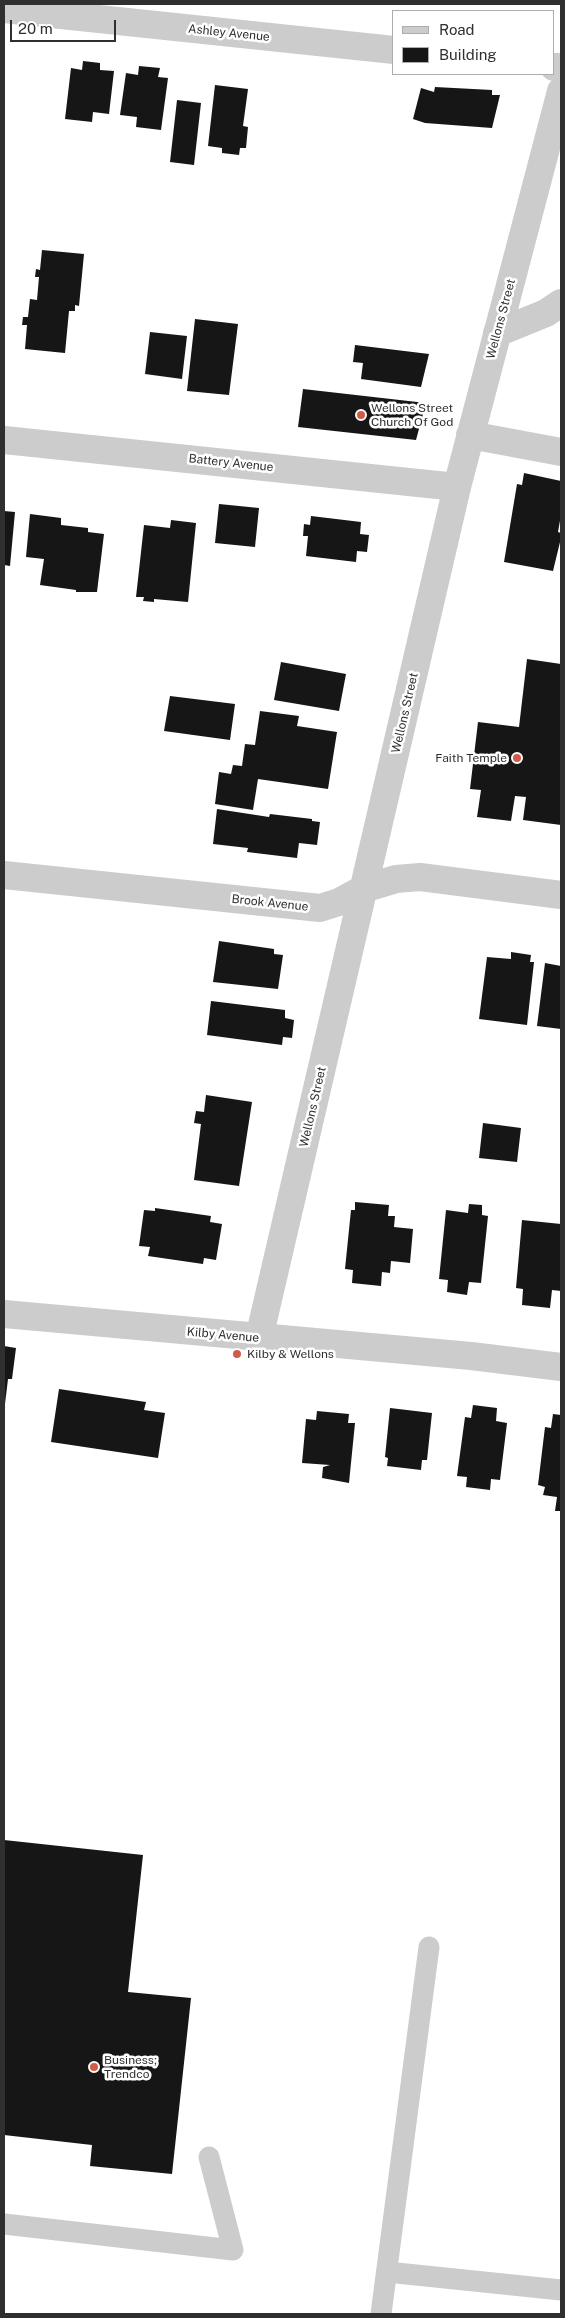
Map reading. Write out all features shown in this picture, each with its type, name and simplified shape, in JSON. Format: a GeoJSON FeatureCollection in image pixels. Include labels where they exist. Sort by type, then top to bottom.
{"type":"FeatureCollection","features":[{"type":"Feature","properties":{"kind":"street","name":"Ashley Avenue"},"geometry":{"type":"LineString","coordinates":[[4,10],[392,50]]}},
{"type":"Feature","properties":{"kind":"street","name":"Wellons Street"},"geometry":{"type":"LineString","coordinates":[[259,1338],[457,487],[561,91]]}},
{"type":"Feature","properties":{"kind":"street"},"geometry":{"type":"LineString","coordinates":[[498,333],[546,313],[561,303]]}},
{"type":"Feature","properties":{"kind":"street"},"geometry":{"type":"LineString","coordinates":[[470,435],[561,452]]}},
{"type":"Feature","properties":{"kind":"street","name":"Battery Avenue"},"geometry":{"type":"LineString","coordinates":[[4,440],[457,487]]}},
{"type":"Feature","properties":{"kind":"street","name":"Brook Avenue"},"geometry":{"type":"LineString","coordinates":[[4,875],[320,908],[339,902],[363,889],[396,879],[420,877],[561,895]]}},
{"type":"Feature","properties":{"kind":"street","name":"Kilby Avenue"},"geometry":{"type":"LineString","coordinates":[[4,1314],[471,1356],[561,1367]]}},
{"type":"Feature","properties":{"kind":"lane"},"geometry":{"type":"LineString","coordinates":[[381,2314],[429,1947]]}},
{"type":"Feature","properties":{"kind":"lane"},"geometry":{"type":"LineString","coordinates":[[4,2224],[233,2250],[209,2158]]}},
{"type":"Feature","properties":{"kind":"lane"},"geometry":{"type":"LineString","coordinates":[[387,2272],[561,2290]]}},
{"type":"Feature","properties":{"kind":"building"},"geometry":{"type":"Polygon","coordinates":[[[83,61],[100,63],[100,70],[114,71],[109,114],[93,112],[92,122],[65,119],[71,68],[82,70],[83,61]]]}},
{"type":"Feature","properties":{"kind":"building"},"geometry":{"type":"Polygon","coordinates":[[[139,66],[160,68],[158,77],[168,78],[161,130],[136,127],[137,117],[120,115],[126,73],[138,75],[139,66]]]}},
{"type":"Feature","properties":{"kind":"building"},"geometry":{"type":"Polygon","coordinates":[[[215,85],[248,89],[243,126],[248,127],[246,148],[240,148],[239,155],[222,153],[222,148],[208,146],[215,85]]]}},
{"type":"Feature","properties":{"kind":"building"},"geometry":{"type":"Polygon","coordinates":[[[435,87],[492,90],[492,95],[500,95],[492,128],[425,123],[413,119],[421,88],[434,92],[435,87]]]}},
{"type":"Feature","properties":{"kind":"building"},"geometry":{"type":"Polygon","coordinates":[[[177,100],[201,103],[194,165],[170,162],[177,100]]]}},
{"type":"Feature","properties":{"kind":"building"},"geometry":{"type":"Polygon","coordinates":[[[42,250],[84,254],[79,306],[75,305],[75,311],[69,311],[65,353],[25,349],[27,325],[22,325],[23,317],[28,317],[30,299],[37,300],[39,277],[35,277],[36,269],[40,270],[42,250]]]}},
{"type":"Feature","properties":{"kind":"building"},"geometry":{"type":"Polygon","coordinates":[[[195,319],[238,324],[229,395],[187,391],[195,319]]]}},
{"type":"Feature","properties":{"kind":"building"},"geometry":{"type":"Polygon","coordinates":[[[150,332],[187,336],[182,379],[145,374],[150,332]]]}},
{"type":"Feature","properties":{"kind":"building"},"geometry":{"type":"Polygon","coordinates":[[[355,345],[429,354],[421,387],[361,379],[363,363],[353,362],[355,345]]]}},
{"type":"Feature","properties":{"kind":"building","name":"Wellons Street Church Of God"},"geometry":{"type":"Polygon","coordinates":[[[303,389],[426,403],[416,440],[298,427],[303,389]]]}},
{"type":"Feature","properties":{"kind":"building"},"geometry":{"type":"Polygon","coordinates":[[[524,473],[561,481],[561,515],[558,532],[561,533],[561,538],[553,571],[504,562],[517,484],[522,485],[524,473]]]}},
{"type":"Feature","properties":{"kind":"building"},"geometry":{"type":"Polygon","coordinates":[[[219,504],[259,508],[255,547],[215,543],[219,504]]]}},
{"type":"Feature","properties":{"kind":"building"},"geometry":{"type":"Polygon","coordinates":[[[4,511],[15,512],[10,566],[4,565],[4,511]]]}},
{"type":"Feature","properties":{"kind":"building"},"geometry":{"type":"Polygon","coordinates":[[[30,514],[61,518],[61,525],[88,528],[88,532],[104,534],[97,592],[76,592],[76,590],[40,585],[44,559],[26,557],[30,514]]]}},
{"type":"Feature","properties":{"kind":"building"},"geometry":{"type":"Polygon","coordinates":[[[311,516],[361,522],[360,534],[369,535],[367,552],[357,551],[356,562],[306,556],[308,536],[303,536],[304,524],[310,525],[311,516]]]}},
{"type":"Feature","properties":{"kind":"building"},"geometry":{"type":"Polygon","coordinates":[[[171,520],[196,523],[188,602],[154,599],[154,602],[143,601],[144,597],[136,597],[144,525],[170,528],[171,520]]]}},
{"type":"Feature","properties":{"kind":"building","name":"Faith Temple"},"geometry":{"type":"Polygon","coordinates":[[[527,659],[561,664],[561,825],[523,820],[526,797],[515,796],[511,821],[477,817],[481,790],[470,789],[478,722],[519,727],[527,659]]]}},
{"type":"Feature","properties":{"kind":"building"},"geometry":{"type":"Polygon","coordinates":[[[281,662],[346,674],[339,711],[274,700],[281,662]]]}},
{"type":"Feature","properties":{"kind":"building"},"geometry":{"type":"Polygon","coordinates":[[[170,696],[235,704],[230,740],[164,731],[170,696]]]}},
{"type":"Feature","properties":{"kind":"building"},"geometry":{"type":"Polygon","coordinates":[[[260,711],[299,716],[297,726],[337,732],[328,789],[258,779],[253,810],[215,804],[219,772],[231,774],[233,765],[242,766],[245,744],[255,745],[260,711]]]}},
{"type":"Feature","properties":{"kind":"building"},"geometry":{"type":"Polygon","coordinates":[[[217,809],[269,817],[270,814],[312,819],[312,821],[320,822],[317,845],[299,843],[297,858],[247,852],[248,848],[213,844],[217,809]]]}},
{"type":"Feature","properties":{"kind":"building"},"geometry":{"type":"Polygon","coordinates":[[[219,941],[274,949],[274,954],[283,955],[278,989],[213,982],[219,941]]]}},
{"type":"Feature","properties":{"kind":"building"},"geometry":{"type":"Polygon","coordinates":[[[511,952],[531,955],[530,962],[534,962],[527,1025],[479,1019],[487,957],[511,959],[511,952]]]}},
{"type":"Feature","properties":{"kind":"building"},"geometry":{"type":"Polygon","coordinates":[[[545,963],[561,966],[561,1029],[537,1026],[545,963]]]}},
{"type":"Feature","properties":{"kind":"building"},"geometry":{"type":"Polygon","coordinates":[[[211,1001],[285,1010],[285,1018],[294,1020],[292,1038],[283,1037],[282,1045],[207,1035],[211,1001]]]}},
{"type":"Feature","properties":{"kind":"building"},"geometry":{"type":"Polygon","coordinates":[[[206,1095],[252,1102],[239,1186],[194,1180],[201,1124],[194,1123],[196,1111],[204,1112],[206,1095]]]}},
{"type":"Feature","properties":{"kind":"building"},"geometry":{"type":"Polygon","coordinates":[[[483,1123],[521,1128],[517,1162],[479,1158],[483,1123]]]}},
{"type":"Feature","properties":{"kind":"building"},"geometry":{"type":"Polygon","coordinates":[[[355,1202],[389,1205],[388,1216],[395,1216],[394,1227],[413,1229],[410,1263],[391,1261],[390,1273],[382,1272],[381,1286],[352,1283],[353,1270],[345,1269],[351,1210],[355,1210],[355,1202]]]}},
{"type":"Feature","properties":{"kind":"building"},"geometry":{"type":"Polygon","coordinates":[[[469,1204],[482,1205],[482,1215],[488,1216],[481,1283],[469,1282],[467,1295],[447,1292],[448,1280],[439,1279],[446,1210],[468,1213],[469,1204]]]}},
{"type":"Feature","properties":{"kind":"building"},"geometry":{"type":"Polygon","coordinates":[[[155,1208],[211,1216],[210,1222],[222,1224],[216,1260],[204,1258],[203,1264],[148,1256],[150,1247],[139,1246],[144,1210],[155,1211],[155,1208]]]}},
{"type":"Feature","properties":{"kind":"building"},"geometry":{"type":"Polygon","coordinates":[[[522,1220],[561,1224],[561,1291],[552,1290],[550,1308],[522,1305],[523,1289],[516,1288],[522,1220]]]}},
{"type":"Feature","properties":{"kind":"building"},"geometry":{"type":"Polygon","coordinates":[[[4,1346],[16,1348],[12,1379],[8,1379],[5,1404],[4,1346]]]}},
{"type":"Feature","properties":{"kind":"building"},"geometry":{"type":"Polygon","coordinates":[[[59,1389],[146,1402],[144,1410],[165,1413],[158,1458],[51,1442],[59,1389]]]}},
{"type":"Feature","properties":{"kind":"building"},"geometry":{"type":"Polygon","coordinates":[[[473,1405],[497,1408],[496,1421],[507,1423],[500,1480],[491,1479],[490,1490],[466,1487],[467,1477],[457,1476],[465,1417],[471,1418],[473,1405]]]}},
{"type":"Feature","properties":{"kind":"building"},"geometry":{"type":"Polygon","coordinates":[[[390,1408],[432,1413],[427,1460],[422,1460],[421,1470],[387,1466],[388,1458],[385,1457],[390,1408]]]}},
{"type":"Feature","properties":{"kind":"building"},"geometry":{"type":"Polygon","coordinates":[[[317,1411],[349,1414],[348,1423],[355,1423],[349,1483],[322,1478],[323,1467],[330,1465],[302,1463],[306,1419],[316,1420],[317,1411]]]}},
{"type":"Feature","properties":{"kind":"building"},"geometry":{"type":"Polygon","coordinates":[[[553,1414],[561,1415],[561,1511],[555,1511],[557,1497],[543,1495],[545,1487],[538,1485],[545,1427],[551,1428],[553,1414]]]}},
{"type":"Feature","properties":{"kind":"building","name":"Business; Trendco"},"geometry":{"type":"Polygon","coordinates":[[[4,1840],[143,1855],[128,1992],[191,1998],[172,2174],[90,2166],[92,2145],[4,2135],[4,1840]]]}},
{"type":"Feature","properties":{"kind":"place","name":"Wellons Street Church Of God"},"geometry":{"type":"Point","coordinates":[361,415]}},
{"type":"Feature","properties":{"kind":"place","name":"Faith Temple"},"geometry":{"type":"Point","coordinates":[517,758]}},
{"type":"Feature","properties":{"kind":"place","name":"Kilby & Wellons"},"geometry":{"type":"Point","coordinates":[237,1354]}},
{"type":"Feature","properties":{"kind":"place","name":"Business; Trendco"},"geometry":{"type":"Point","coordinates":[94,2067]}}]}
